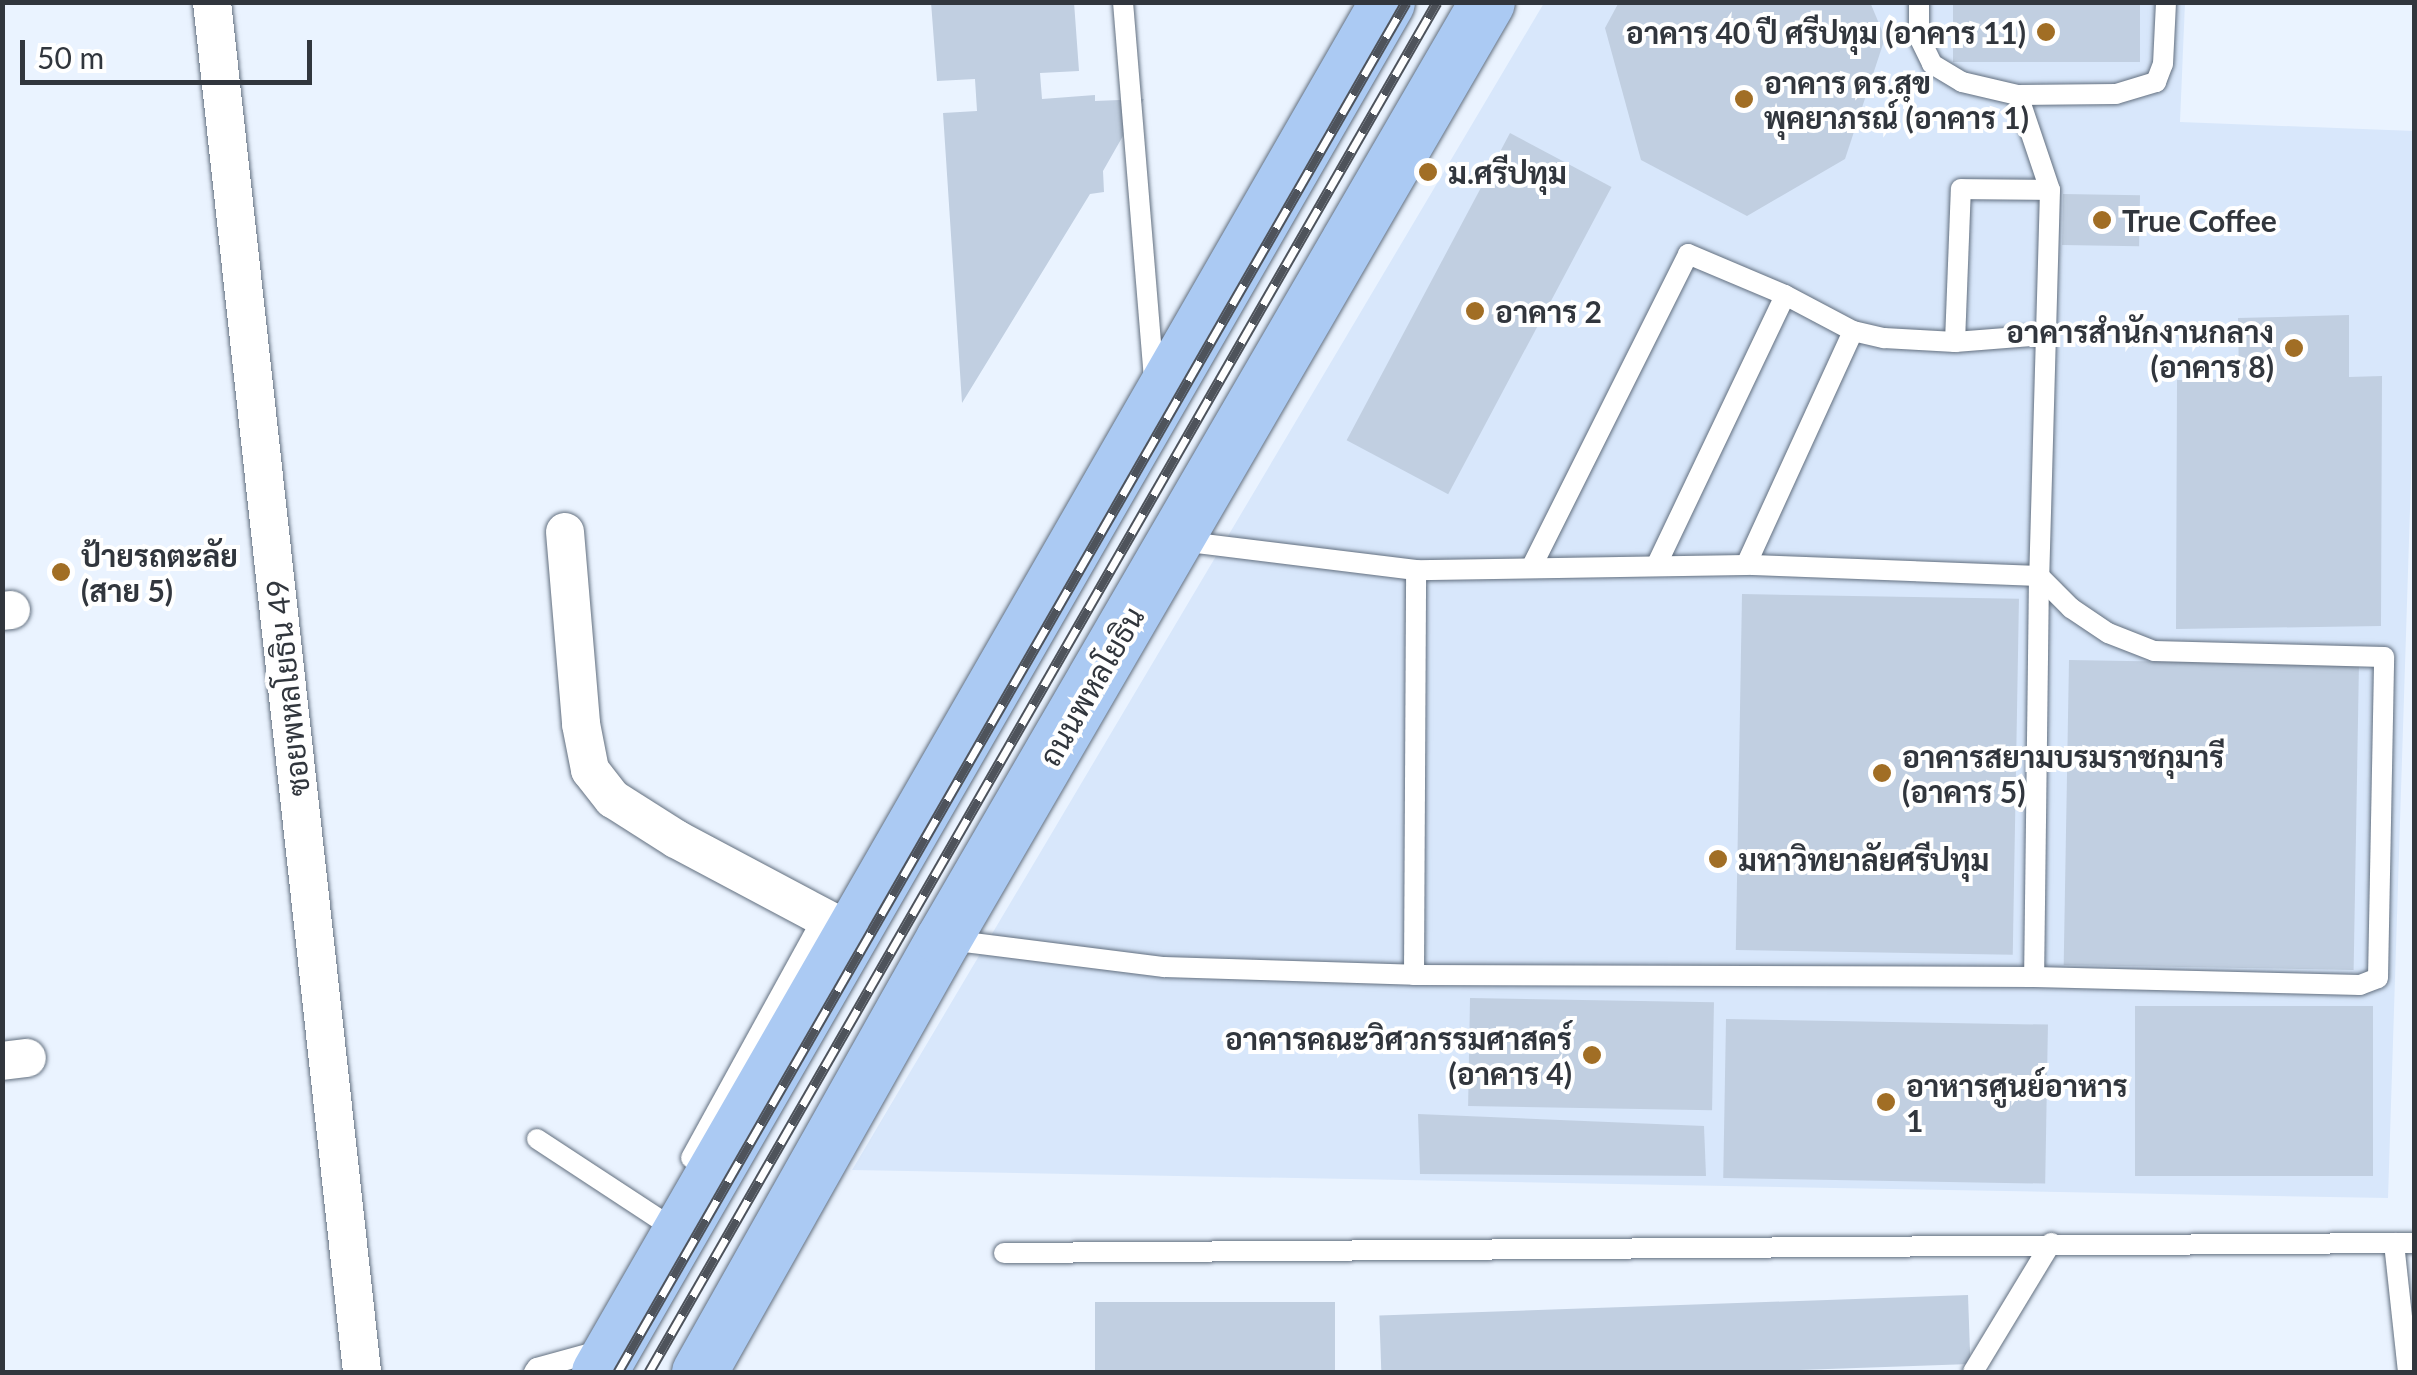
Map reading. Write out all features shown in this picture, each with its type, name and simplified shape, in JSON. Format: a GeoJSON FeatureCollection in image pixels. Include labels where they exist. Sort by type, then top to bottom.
{"type":"FeatureCollection","features":[{"type":"Feature","properties":{"kind":"main road"},"geometry":{"type":"LineString","coordinates":[[606,1359],[671,1208],[838,925],[1102,499],[1387,2]]}},
{"type":"Feature","properties":{"kind":"main road","name":"ถนนพหลโยธิน"},"geometry":{"type":"LineString","coordinates":[[699,1372],[942,939],[1177,541],[1487,2]]}},
{"type":"Feature","properties":{"kind":"main road"},"geometry":{"type":"LineString","coordinates":[[1102,499],[1177,541]]}},
{"type":"Feature","properties":{"kind":"street","name":"ซอยพหลโยธิน 49"},"geometry":{"type":"LineString","coordinates":[[212,2],[362,1372]]}},
{"type":"Feature","properties":{"kind":"street"},"geometry":{"type":"LineString","coordinates":[[565,532],[581,724],[590,770],[613,799],[838,925]]}},
{"type":"Feature","properties":{"kind":"lane"},"geometry":{"type":"LineString","coordinates":[[1123,2],[1156,406]]}},
{"type":"Feature","properties":{"kind":"lane"},"geometry":{"type":"LineString","coordinates":[[1918,2],[1919,37],[1932,64],[1962,82],[2018,95],[2116,94],[2156,82],[2163,64],[2166,2]]}},
{"type":"Feature","properties":{"kind":"lane"},"geometry":{"type":"LineString","coordinates":[[2018,95],[2050,190],[2038,576],[2034,977]]}},
{"type":"Feature","properties":{"kind":"lane"},"geometry":{"type":"LineString","coordinates":[[1955,342],[1961,189],[2050,190]]}},
{"type":"Feature","properties":{"kind":"lane"},"geometry":{"type":"LineString","coordinates":[[1531,568],[1688,254],[1785,295],[1853,331],[1896,340],[1955,342],[2044,335]]}},
{"type":"Feature","properties":{"kind":"lane"},"geometry":{"type":"LineString","coordinates":[[1656,566],[1785,295]]}},
{"type":"Feature","properties":{"kind":"lane"},"geometry":{"type":"LineString","coordinates":[[1746,565],[1853,331]]}},
{"type":"Feature","properties":{"kind":"lane"},"geometry":{"type":"LineString","coordinates":[[942,939],[1164,968],[1414,975],[2034,977],[2360,985],[2378,978],[2382,944],[2384,657],[2154,651],[2108,632],[2072,608],[2038,576],[1746,565],[1416,570],[1177,541]]}},
{"type":"Feature","properties":{"kind":"lane"},"geometry":{"type":"LineString","coordinates":[[1414,975],[1416,570]]}},
{"type":"Feature","properties":{"kind":"lane"},"geometry":{"type":"LineString","coordinates":[[537,1139],[671,1208]]}},
{"type":"Feature","properties":{"kind":"lane"},"geometry":{"type":"LineString","coordinates":[[1004,1253],[2404,1243],[2408,1372]]}},
{"type":"Feature","properties":{"kind":"lane"},"geometry":{"type":"LineString","coordinates":[[1973,1372],[2051,1244]]}},
{"type":"Feature","properties":{"kind":"lane"},"geometry":{"type":"LineString","coordinates":[[534,1372],[537,1368],[606,1359]]}},
{"type":"Feature","properties":{"kind":"shaded area","name":"มหาวิทยาลัยศรีปทุม"},"geometry":{"type":"Polygon","coordinates":[[[1544,3],[2185,3],[2180,122],[2414,131],[2414,384],[2388,1198],[852,1170],[1544,3]]]}},
{"type":"Feature","properties":{"kind":"building"},"geometry":{"type":"Polygon","coordinates":[[[931,2],[1074,2],[1079,71],[1040,73],[1042,99],[1095,95],[1095,101],[1144,99],[1103,171],[1104,192],[1090,194],[962,403],[943,113],[977,111],[975,79],[937,81],[931,2]]]}},
{"type":"Feature","properties":{"kind":"building","name":"อาคาร ดร.สุข พุคยาภรณ์ (อาคาร 1)"},"geometry":{"type":"Polygon","coordinates":[[[1619,2],[1870,2],[1885,38],[1845,159],[1747,216],[1641,160],[1605,28],[1619,2]]]}},
{"type":"Feature","properties":{"kind":"building","name":"อาคาร 40 ปี ศรีปทุม (อาคาร 11)"},"geometry":{"type":"Polygon","coordinates":[[[1953,2],[2140,2],[2140,62],[1953,62],[1953,2]]]}},
{"type":"Feature","properties":{"kind":"building","name":"อาคาร 2"},"geometry":{"type":"Polygon","coordinates":[[[1510,133],[1612,187],[1448,494],[1347,440],[1510,133]]]}},
{"type":"Feature","properties":{"kind":"building","name":"True Coffee"},"geometry":{"type":"Polygon","coordinates":[[[2063,194],[2140,195],[2139,246],[2062,245],[2063,194]]]}},
{"type":"Feature","properties":{"kind":"building"},"geometry":{"type":"Polygon","coordinates":[[[2349,315],[2349,377],[2382,376],[2381,626],[2176,629],[2177,380],[2239,379],[2238,318],[2349,315]]]}},
{"type":"Feature","properties":{"kind":"building","name":"อาคารสยามบรมราชกุมารี (อาคาร 5)"},"geometry":{"type":"Polygon","coordinates":[[[1742,594],[2019,599],[2013,955],[1736,950],[1742,594]]]}},
{"type":"Feature","properties":{"kind":"building"},"geometry":{"type":"Polygon","coordinates":[[[2069,660],[2359,665],[2354,970],[2064,965],[2069,660]]]}},
{"type":"Feature","properties":{"kind":"building","name":"อาคารคณะวิศวกรรมศาสคร์ (อาคาร 4)"},"geometry":{"type":"Polygon","coordinates":[[[1470,998],[1714,1002],[1712,1110],[1468,1106],[1470,998]]]}},
{"type":"Feature","properties":{"kind":"building"},"geometry":{"type":"Polygon","coordinates":[[[2135,1006],[2373,1006],[2373,1176],[2135,1176],[2135,1006]]]}},
{"type":"Feature","properties":{"kind":"building","name":"อาหารศูนย์อาหาร 1"},"geometry":{"type":"Polygon","coordinates":[[[1726,1019],[2048,1025],[2045,1184],[1723,1178],[1726,1019]]]}},
{"type":"Feature","properties":{"kind":"building"},"geometry":{"type":"Polygon","coordinates":[[[1418,1114],[1704,1126],[1706,1176],[1420,1174],[1418,1114]]]}},
{"type":"Feature","properties":{"kind":"building"},"geometry":{"type":"Polygon","coordinates":[[[1968,1295],[1970,1364],[1740,1372],[1381,1372],[1379,1316],[1968,1295]]]}},
{"type":"Feature","properties":{"kind":"building"},"geometry":{"type":"Polygon","coordinates":[[[1095,1302],[1335,1302],[1335,1372],[1095,1372],[1095,1302]]]}},
{"type":"Feature","properties":{"kind":"railway"},"geometry":{"type":"LineString","coordinates":[[618,1372],[1406,2]]}},
{"type":"Feature","properties":{"kind":"railway"},"geometry":{"type":"LineString","coordinates":[[649,1372],[1437,2]]}},
{"type":"Feature","properties":{"kind":"place","name":"อาคาร 40 ปี ศรีปทุม (อาคาร 11)"},"geometry":{"type":"Point","coordinates":[2046,32]}},
{"type":"Feature","properties":{"kind":"place","name":"อาคาร ดร.สุข พุคยาภรณ์ (อาคาร 1)"},"geometry":{"type":"Point","coordinates":[1744,99]}},
{"type":"Feature","properties":{"kind":"place","name":"ม.ศรีปทุม"},"geometry":{"type":"Point","coordinates":[1428,172]}},
{"type":"Feature","properties":{"kind":"place","name":"True Coffee"},"geometry":{"type":"Point","coordinates":[2102,220]}},
{"type":"Feature","properties":{"kind":"place","name":"อาคาร 2"},"geometry":{"type":"Point","coordinates":[1475,311]}},
{"type":"Feature","properties":{"kind":"place","name":"อาคารสำนักงานกลาง (อาคาร 8)"},"geometry":{"type":"Point","coordinates":[2294,348]}},
{"type":"Feature","properties":{"kind":"place","name":"ป้ายรถตะลัย (สาย 5)"},"geometry":{"type":"Point","coordinates":[61,572]}},
{"type":"Feature","properties":{"kind":"place","name":"อาคารสยามบรมราชกุมารี (อาคาร 5)"},"geometry":{"type":"Point","coordinates":[1882,773]}},
{"type":"Feature","properties":{"kind":"place","name":"มหาวิทยาลัยศรีปทุม"},"geometry":{"type":"Point","coordinates":[1718,859]}},
{"type":"Feature","properties":{"kind":"place","name":"อาคารคณะวิศวกรรมศาสคร์ (อาคาร 4)"},"geometry":{"type":"Point","coordinates":[1592,1055]}},
{"type":"Feature","properties":{"kind":"place","name":"อาหารศูนย์อาหาร 1"},"geometry":{"type":"Point","coordinates":[1886,1102]}}]}
